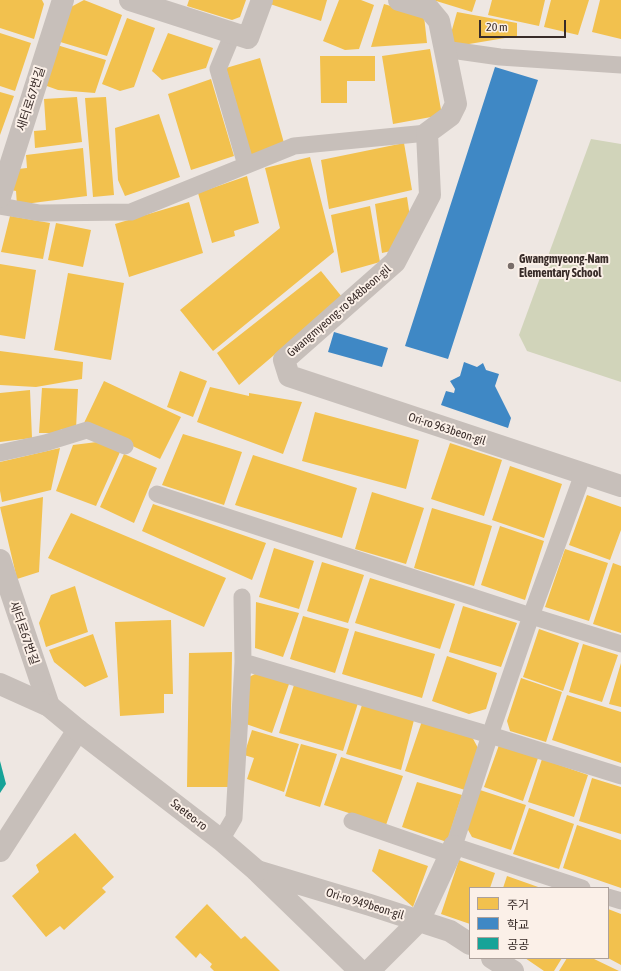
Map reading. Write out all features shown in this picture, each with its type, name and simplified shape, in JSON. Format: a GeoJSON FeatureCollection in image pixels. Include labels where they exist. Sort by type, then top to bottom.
{"type":"FeatureCollection","features":[{"type":"Feature","properties":{"kind":"street","name":"새터로67번길"},"geometry":{"type":"LineString","coordinates":[[0,197],[63,0]]}},
{"type":"Feature","properties":{"kind":"street"},"geometry":{"type":"LineString","coordinates":[[130,0],[248,38],[262,0]]}},
{"type":"Feature","properties":{"kind":"street"},"geometry":{"type":"LineString","coordinates":[[400,0],[429,9],[439,21],[456,104],[450,116],[427,133]]}},
{"type":"Feature","properties":{"kind":"street","name":"Gwangmyeong-ro 848beon-gil"},"geometry":{"type":"LineString","coordinates":[[284,360],[395,262],[430,195],[427,133]]}},
{"type":"Feature","properties":{"kind":"street","name":"Ori-ro 963beon-gil"},"geometry":{"type":"LineString","coordinates":[[284,360],[289,376],[621,486]]}},
{"type":"Feature","properties":{"kind":"street","name":"새터로67번길"},"geometry":{"type":"LineString","coordinates":[[0,560],[49,706]]}},
{"type":"Feature","properties":{"kind":"street","name":"Saeteo-ro"},"geometry":{"type":"LineString","coordinates":[[0,684],[49,706],[221,840],[256,871],[360,971]]}},
{"type":"Feature","properties":{"kind":"street"},"geometry":{"type":"LineString","coordinates":[[0,851],[78,730]]}},
{"type":"Feature","properties":{"kind":"street"},"geometry":{"type":"LineString","coordinates":[[369,971],[419,921],[452,851]]}},
{"type":"Feature","properties":{"kind":"street","name":"Ori-ro 949beon-gil"},"geometry":{"type":"LineString","coordinates":[[256,871],[450,931],[469,943]]}},
{"type":"Feature","properties":{"kind":"street"},"geometry":{"type":"LineString","coordinates":[[314,926],[316,915],[321,907],[332,900],[346,898]]}},
{"type":"Feature","properties":{"kind":"street"},"geometry":{"type":"LineString","coordinates":[[494,959],[512,971]]}},
{"type":"Feature","properties":{"kind":"lane"},"geometry":{"type":"LineString","coordinates":[[233,33],[218,69],[246,165]]}},
{"type":"Feature","properties":{"kind":"lane"},"geometry":{"type":"LineString","coordinates":[[444,49],[500,56],[621,65]]}},
{"type":"Feature","properties":{"kind":"lane"},"geometry":{"type":"LineString","coordinates":[[0,206],[40,213],[131,212],[294,146],[427,133]]}},
{"type":"Feature","properties":{"kind":"lane"},"geometry":{"type":"LineString","coordinates":[[0,453],[45,443],[87,430],[125,446]]}},
{"type":"Feature","properties":{"kind":"lane"},"geometry":{"type":"LineString","coordinates":[[452,851],[531,616],[583,474]]}},
{"type":"Feature","properties":{"kind":"lane"},"geometry":{"type":"LineString","coordinates":[[157,494],[621,644]]}},
{"type":"Feature","properties":{"kind":"lane"},"geometry":{"type":"LineString","coordinates":[[221,840],[234,818],[243,662],[242,597]]}},
{"type":"Feature","properties":{"kind":"lane"},"geometry":{"type":"LineString","coordinates":[[243,662],[490,735],[621,776]]}},
{"type":"Feature","properties":{"kind":"lane"},"geometry":{"type":"LineString","coordinates":[[352,820],[452,851],[578,887]]}},
{"type":"Feature","properties":{"kind":"lane"},"geometry":{"type":"LineString","coordinates":[[609,897],[621,901]]}},
{"type":"Feature","properties":{"kind":"green space"},"geometry":{"type":"Polygon","coordinates":[[[591,139],[621,144],[621,382],[527,351],[519,335],[591,139]]]}},
{"type":"Feature","properties":{"kind":"building: 주거"},"geometry":{"type":"Polygon","coordinates":[[[0,0],[42,0],[44,4],[34,39],[0,28],[0,0]]]}},
{"type":"Feature","properties":{"kind":"building: 주거"},"geometry":{"type":"Polygon","coordinates":[[[84,0],[122,15],[107,56],[57,41],[69,8],[84,0]]]}},
{"type":"Feature","properties":{"kind":"building: 주거"},"geometry":{"type":"Polygon","coordinates":[[[189,0],[246,0],[240,17],[232,20],[187,6],[189,0]]]}},
{"type":"Feature","properties":{"kind":"building: 주거"},"geometry":{"type":"Polygon","coordinates":[[[271,0],[327,0],[321,21],[270,4],[271,0]]]}},
{"type":"Feature","properties":{"kind":"building: 주거"},"geometry":{"type":"Polygon","coordinates":[[[339,0],[361,0],[374,5],[359,49],[345,50],[323,41],[339,0]]]}},
{"type":"Feature","properties":{"kind":"building: 주거"},"geometry":{"type":"Polygon","coordinates":[[[433,0],[476,0],[472,12],[433,0]]]}},
{"type":"Feature","properties":{"kind":"building: 주거"},"geometry":{"type":"Polygon","coordinates":[[[492,0],[545,0],[539,26],[488,15],[492,0]]]}},
{"type":"Feature","properties":{"kind":"building: 주거"},"geometry":{"type":"Polygon","coordinates":[[[551,0],[589,0],[578,35],[544,27],[551,0]]]}},
{"type":"Feature","properties":{"kind":"building: 주거"},"geometry":{"type":"Polygon","coordinates":[[[600,0],[621,0],[621,39],[592,32],[600,0]]]}},
{"type":"Feature","properties":{"kind":"building: 주거"},"geometry":{"type":"Polygon","coordinates":[[[384,4],[424,16],[427,43],[371,47],[384,4]]]}},
{"type":"Feature","properties":{"kind":"building: 주거"},"geometry":{"type":"Polygon","coordinates":[[[457,12],[517,23],[517,36],[457,46],[448,44],[457,12]]]}},
{"type":"Feature","properties":{"kind":"building: 주거"},"geometry":{"type":"Polygon","coordinates":[[[127,18],[155,28],[134,87],[120,91],[102,84],[127,18]]]}},
{"type":"Feature","properties":{"kind":"building: 주거"},"geometry":{"type":"Polygon","coordinates":[[[0,33],[31,43],[15,91],[0,86],[0,33]]]}},
{"type":"Feature","properties":{"kind":"building: 주거"},"geometry":{"type":"Polygon","coordinates":[[[168,33],[213,48],[206,68],[162,80],[152,71],[168,33]]]}},
{"type":"Feature","properties":{"kind":"building: 주거"},"geometry":{"type":"Polygon","coordinates":[[[57,45],[106,60],[95,93],[58,90],[44,85],[57,45]]]}},
{"type":"Feature","properties":{"kind":"building: 주거"},"geometry":{"type":"Polygon","coordinates":[[[430,49],[442,115],[393,124],[382,56],[430,49]]]}},
{"type":"Feature","properties":{"kind":"building: 주거"},"geometry":{"type":"Polygon","coordinates":[[[320,56],[375,56],[375,81],[347,81],[347,103],[321,103],[320,56]]]}},
{"type":"Feature","properties":{"kind":"building: 주거"},"geometry":{"type":"Polygon","coordinates":[[[260,58],[284,143],[251,155],[226,68],[260,58]]]}},
{"type":"Feature","properties":{"kind":"building: 주거"},"geometry":{"type":"Polygon","coordinates":[[[211,79],[234,156],[191,170],[168,94],[211,79]]]}},
{"type":"Feature","properties":{"kind":"building: 주거"},"geometry":{"type":"Polygon","coordinates":[[[0,92],[14,96],[0,135],[0,92]]]}},
{"type":"Feature","properties":{"kind":"building: 주거"},"geometry":{"type":"Polygon","coordinates":[[[77,97],[82,142],[35,148],[34,131],[46,130],[44,99],[77,97]]]}},
{"type":"Feature","properties":{"kind":"building: 주거"},"geometry":{"type":"Polygon","coordinates":[[[106,97],[114,195],[93,197],[85,98],[106,97]]]}},
{"type":"Feature","properties":{"kind":"building: 주거"},"geometry":{"type":"Polygon","coordinates":[[[159,114],[180,177],[125,196],[118,180],[115,128],[159,114]]]}},
{"type":"Feature","properties":{"kind":"building: 주거"},"geometry":{"type":"Polygon","coordinates":[[[404,143],[412,190],[329,209],[321,160],[404,143]]]}},
{"type":"Feature","properties":{"kind":"building: 주거"},"geometry":{"type":"Polygon","coordinates":[[[83,148],[87,196],[17,205],[16,191],[11,190],[18,169],[27,168],[26,155],[83,148]]]}},
{"type":"Feature","properties":{"kind":"building: 주거"},"geometry":{"type":"Polygon","coordinates":[[[310,157],[334,252],[213,351],[180,310],[280,228],[265,168],[310,157]]]}},
{"type":"Feature","properties":{"kind":"building: 주거"},"geometry":{"type":"Polygon","coordinates":[[[247,176],[259,223],[234,231],[235,236],[212,243],[198,193],[247,176]]]}},
{"type":"Feature","properties":{"kind":"building: 주거"},"geometry":{"type":"Polygon","coordinates":[[[407,197],[410,217],[391,251],[382,253],[375,204],[407,197]]]}},
{"type":"Feature","properties":{"kind":"building: 주거"},"geometry":{"type":"Polygon","coordinates":[[[189,202],[203,253],[129,277],[115,224],[189,202]]]}},
{"type":"Feature","properties":{"kind":"building: 주거"},"geometry":{"type":"Polygon","coordinates":[[[370,206],[380,262],[341,273],[331,215],[370,206]]]}},
{"type":"Feature","properties":{"kind":"building: 주거"},"geometry":{"type":"Polygon","coordinates":[[[10,216],[50,223],[43,259],[1,252],[10,216]]]}},
{"type":"Feature","properties":{"kind":"building: 주거"},"geometry":{"type":"Polygon","coordinates":[[[56,223],[91,230],[83,267],[48,260],[56,223]]]}},
{"type":"Feature","properties":{"kind":"building: 주거"},"geometry":{"type":"Polygon","coordinates":[[[0,264],[36,270],[25,339],[0,335],[0,264]]]}},
{"type":"Feature","properties":{"kind":"building: 주거"},"geometry":{"type":"Polygon","coordinates":[[[321,271],[342,297],[239,385],[217,353],[321,271]]]}},
{"type":"Feature","properties":{"kind":"building: 주거"},"geometry":{"type":"Polygon","coordinates":[[[68,273],[124,283],[111,360],[54,350],[68,273]]]}},
{"type":"Feature","properties":{"kind":"building: 주거"},"geometry":{"type":"Polygon","coordinates":[[[0,351],[83,362],[82,379],[36,387],[0,385],[0,351]]]}},
{"type":"Feature","properties":{"kind":"building: 주거"},"geometry":{"type":"Polygon","coordinates":[[[180,371],[207,381],[193,417],[167,407],[180,371]]]}},
{"type":"Feature","properties":{"kind":"building: 주거"},"geometry":{"type":"Polygon","coordinates":[[[104,381],[181,417],[160,459],[84,423],[104,381]]]}},
{"type":"Feature","properties":{"kind":"building: 주거"},"geometry":{"type":"Polygon","coordinates":[[[210,387],[249,396],[249,393],[302,402],[283,454],[197,422],[210,387]]]}},
{"type":"Feature","properties":{"kind":"building: 주거"},"geometry":{"type":"Polygon","coordinates":[[[42,388],[78,389],[76,429],[61,429],[60,433],[39,433],[42,388]]]}},
{"type":"Feature","properties":{"kind":"building: 주거"},"geometry":{"type":"Polygon","coordinates":[[[30,390],[32,438],[0,442],[0,393],[30,390]]]}},
{"type":"Feature","properties":{"kind":"building: 주거"},"geometry":{"type":"Polygon","coordinates":[[[315,412],[419,440],[406,489],[302,461],[315,412]]]}},
{"type":"Feature","properties":{"kind":"building: 주거"},"geometry":{"type":"Polygon","coordinates":[[[183,434],[242,452],[224,505],[162,485],[183,434]]]}},
{"type":"Feature","properties":{"kind":"building: 주거"},"geometry":{"type":"Polygon","coordinates":[[[97,442],[120,452],[96,506],[56,491],[73,445],[97,442]]]}},
{"type":"Feature","properties":{"kind":"building: 주거"},"geometry":{"type":"Polygon","coordinates":[[[450,443],[502,460],[484,516],[431,499],[450,443]]]}},
{"type":"Feature","properties":{"kind":"building: 주거"},"geometry":{"type":"Polygon","coordinates":[[[60,448],[51,490],[2,502],[0,491],[0,462],[60,448]]]}},
{"type":"Feature","properties":{"kind":"building: 주거"},"geometry":{"type":"Polygon","coordinates":[[[124,454],[157,468],[134,523],[100,507],[124,454]]]}},
{"type":"Feature","properties":{"kind":"building: 주거"},"geometry":{"type":"Polygon","coordinates":[[[253,455],[357,488],[342,538],[235,505],[253,455]]]}},
{"type":"Feature","properties":{"kind":"building: 주거"},"geometry":{"type":"Polygon","coordinates":[[[510,466],[562,484],[544,538],[492,520],[510,466]]]}},
{"type":"Feature","properties":{"kind":"building: 주거"},"geometry":{"type":"Polygon","coordinates":[[[372,492],[424,508],[406,564],[355,549],[372,492]]]}},
{"type":"Feature","properties":{"kind":"building: 주거"},"geometry":{"type":"Polygon","coordinates":[[[587,495],[621,507],[621,530],[610,560],[569,545],[587,495]]]}},
{"type":"Feature","properties":{"kind":"building: 주거"},"geometry":{"type":"Polygon","coordinates":[[[43,497],[39,572],[17,579],[0,507],[43,497]]]}},
{"type":"Feature","properties":{"kind":"building: 주거"},"geometry":{"type":"Polygon","coordinates":[[[153,504],[266,543],[252,580],[142,531],[153,504]]]}},
{"type":"Feature","properties":{"kind":"building: 주거"},"geometry":{"type":"Polygon","coordinates":[[[432,508],[492,526],[474,586],[414,568],[432,508]]]}},
{"type":"Feature","properties":{"kind":"building: 주거"},"geometry":{"type":"Polygon","coordinates":[[[71,513],[226,578],[204,627],[48,558],[71,513]]]}},
{"type":"Feature","properties":{"kind":"building: 주거"},"geometry":{"type":"Polygon","coordinates":[[[500,526],[544,541],[525,600],[481,585],[500,526]]]}},
{"type":"Feature","properties":{"kind":"building: 주거"},"geometry":{"type":"Polygon","coordinates":[[[274,548],[314,561],[299,609],[259,597],[274,548]]]}},
{"type":"Feature","properties":{"kind":"building: 주거"},"geometry":{"type":"Polygon","coordinates":[[[565,549],[608,563],[589,621],[545,607],[565,549]]]}},
{"type":"Feature","properties":{"kind":"building: 주거"},"geometry":{"type":"Polygon","coordinates":[[[322,562],[364,575],[348,623],[307,611],[322,562]]]}},
{"type":"Feature","properties":{"kind":"building: 주거"},"geometry":{"type":"Polygon","coordinates":[[[613,563],[621,566],[621,633],[593,624],[613,563]]]}},
{"type":"Feature","properties":{"kind":"building: 주거"},"geometry":{"type":"Polygon","coordinates":[[[370,578],[455,604],[440,649],[355,623],[370,578]]]}},
{"type":"Feature","properties":{"kind":"building: 주거"},"geometry":{"type":"Polygon","coordinates":[[[75,586],[88,632],[46,647],[39,623],[51,595],[75,586]]]}},
{"type":"Feature","properties":{"kind":"building: 주거"},"geometry":{"type":"Polygon","coordinates":[[[256,602],[299,613],[283,657],[255,648],[256,602]]]}},
{"type":"Feature","properties":{"kind":"building: 주거"},"geometry":{"type":"Polygon","coordinates":[[[463,606],[517,623],[501,667],[449,652],[463,606]]]}},
{"type":"Feature","properties":{"kind":"building: 주거"},"geometry":{"type":"Polygon","coordinates":[[[303,616],[349,629],[335,673],[290,659],[303,616]]]}},
{"type":"Feature","properties":{"kind":"building: 주거"},"geometry":{"type":"Polygon","coordinates":[[[171,620],[173,694],[164,694],[164,713],[120,716],[115,622],[171,620]]]}},
{"type":"Feature","properties":{"kind":"building: 주거"},"geometry":{"type":"Polygon","coordinates":[[[539,629],[579,643],[563,691],[523,677],[539,629]]]}},
{"type":"Feature","properties":{"kind":"building: 주거"},"geometry":{"type":"Polygon","coordinates":[[[355,631],[435,654],[422,698],[342,674],[355,631]]]}},
{"type":"Feature","properties":{"kind":"building: 주거"},"geometry":{"type":"Polygon","coordinates":[[[93,634],[108,677],[85,687],[54,662],[49,650],[93,634]]]}},
{"type":"Feature","properties":{"kind":"building: 주거"},"geometry":{"type":"Polygon","coordinates":[[[583,644],[618,655],[602,702],[569,692],[583,644]]]}},
{"type":"Feature","properties":{"kind":"building: 주거"},"geometry":{"type":"Polygon","coordinates":[[[232,652],[230,787],[187,787],[189,653],[232,652]]]}},
{"type":"Feature","properties":{"kind":"building: 주거"},"geometry":{"type":"Polygon","coordinates":[[[447,656],[497,673],[486,709],[469,714],[432,701],[447,656]]]}},
{"type":"Feature","properties":{"kind":"building: 주거"},"geometry":{"type":"Polygon","coordinates":[[[621,663],[621,707],[609,704],[621,663]]]}},
{"type":"Feature","properties":{"kind":"building: 주거"},"geometry":{"type":"Polygon","coordinates":[[[257,673],[289,684],[272,733],[246,724],[249,677],[257,673]]]}},
{"type":"Feature","properties":{"kind":"building: 주거"},"geometry":{"type":"Polygon","coordinates":[[[521,678],[562,692],[546,742],[510,731],[507,721],[521,678]]]}},
{"type":"Feature","properties":{"kind":"building: 주거"},"geometry":{"type":"Polygon","coordinates":[[[294,685],[358,703],[343,751],[279,733],[294,685]]]}},
{"type":"Feature","properties":{"kind":"building: 주거"},"geometry":{"type":"Polygon","coordinates":[[[567,695],[621,712],[621,763],[552,740],[567,695]]]}},
{"type":"Feature","properties":{"kind":"building: 주거"},"geometry":{"type":"Polygon","coordinates":[[[362,705],[414,720],[401,770],[346,754],[362,705]]]}},
{"type":"Feature","properties":{"kind":"building: 주거"},"geometry":{"type":"Polygon","coordinates":[[[422,721],[471,735],[478,748],[465,790],[405,771],[422,721]]]}},
{"type":"Feature","properties":{"kind":"building: 주거"},"geometry":{"type":"Polygon","coordinates":[[[252,730],[299,744],[284,792],[247,779],[254,758],[244,755],[252,730]]]}},
{"type":"Feature","properties":{"kind":"building: 주거"},"geometry":{"type":"Polygon","coordinates":[[[301,744],[337,754],[320,807],[285,796],[301,744]]]}},
{"type":"Feature","properties":{"kind":"building: 주거"},"geometry":{"type":"Polygon","coordinates":[[[499,745],[538,758],[523,801],[484,787],[499,745]]]}},
{"type":"Feature","properties":{"kind":"building: 주거"},"geometry":{"type":"Polygon","coordinates":[[[341,757],[403,776],[386,825],[324,805],[341,757]]]}},
{"type":"Feature","properties":{"kind":"building: 주거"},"geometry":{"type":"Polygon","coordinates":[[[542,759],[588,775],[574,817],[528,802],[542,759]]]}},
{"type":"Feature","properties":{"kind":"building: 주거"},"geometry":{"type":"Polygon","coordinates":[[[592,778],[621,787],[621,834],[579,821],[592,778]]]}},
{"type":"Feature","properties":{"kind":"building: 주거"},"geometry":{"type":"Polygon","coordinates":[[[417,782],[462,795],[447,842],[402,827],[417,782]]]}},
{"type":"Feature","properties":{"kind":"building: 주거"},"geometry":{"type":"Polygon","coordinates":[[[480,790],[526,805],[511,850],[472,837],[467,828],[480,790]]]}},
{"type":"Feature","properties":{"kind":"building: 주거"},"geometry":{"type":"Polygon","coordinates":[[[529,808],[574,824],[559,869],[513,854],[529,808]]]}},
{"type":"Feature","properties":{"kind":"building: 주거"},"geometry":{"type":"Polygon","coordinates":[[[577,825],[621,840],[621,888],[563,868],[577,825]]]}},
{"type":"Feature","properties":{"kind":"building: 주거"},"geometry":{"type":"Polygon","coordinates":[[[75,833],[114,877],[102,888],[106,892],[64,930],[60,926],[46,937],[12,896],[39,872],[36,865],[75,833]]]}},
{"type":"Feature","properties":{"kind":"building: 주거"},"geometry":{"type":"Polygon","coordinates":[[[379,849],[428,866],[413,907],[372,871],[379,849]]]}},
{"type":"Feature","properties":{"kind":"building: 주거"},"geometry":{"type":"Polygon","coordinates":[[[459,860],[495,873],[490,887],[469,887],[469,924],[441,914],[459,860]]]}},
{"type":"Feature","properties":{"kind":"building: 주거"},"geometry":{"type":"Polygon","coordinates":[[[507,876],[538,887],[503,887],[507,876]]]}},
{"type":"Feature","properties":{"kind":"building: 주거"},"geometry":{"type":"Polygon","coordinates":[[[207,904],[241,939],[245,936],[280,971],[214,971],[210,967],[212,964],[200,953],[196,958],[175,937],[207,904]]]}},
{"type":"Feature","properties":{"kind":"building: 주거"},"geometry":{"type":"Polygon","coordinates":[[[609,909],[621,914],[621,965],[609,959],[609,909]]]}},
{"type":"Feature","properties":{"kind":"building: 주거"},"geometry":{"type":"Polygon","coordinates":[[[526,959],[561,959],[554,971],[544,971],[526,959]]]}},
{"type":"Feature","properties":{"kind":"building: 주거"},"geometry":{"type":"Polygon","coordinates":[[[566,959],[594,959],[619,971],[559,971],[566,959]]]}},
{"type":"Feature","properties":{"kind":"building: 학교"},"geometry":{"type":"Polygon","coordinates":[[[495,67],[538,80],[448,359],[405,346],[495,67]]]}},
{"type":"Feature","properties":{"kind":"building: 학교"},"geometry":{"type":"Polygon","coordinates":[[[334,332],[388,348],[382,367],[328,352],[334,332]]]}},
{"type":"Feature","properties":{"kind":"building: 학교"},"geometry":{"type":"Polygon","coordinates":[[[464,362],[477,367],[483,363],[486,370],[499,374],[495,386],[511,418],[508,428],[441,405],[446,391],[454,393],[455,389],[450,381],[460,376],[464,362]]]}},
{"type":"Feature","properties":{"kind":"building: 공공"},"geometry":{"type":"Polygon","coordinates":[[[0,761],[6,784],[0,793],[0,761]]]}},
{"type":"Feature","properties":{"kind":"place","name":"Gwangmyeong-Nam Elementary School"},"geometry":{"type":"Point","coordinates":[511,266]}}]}
